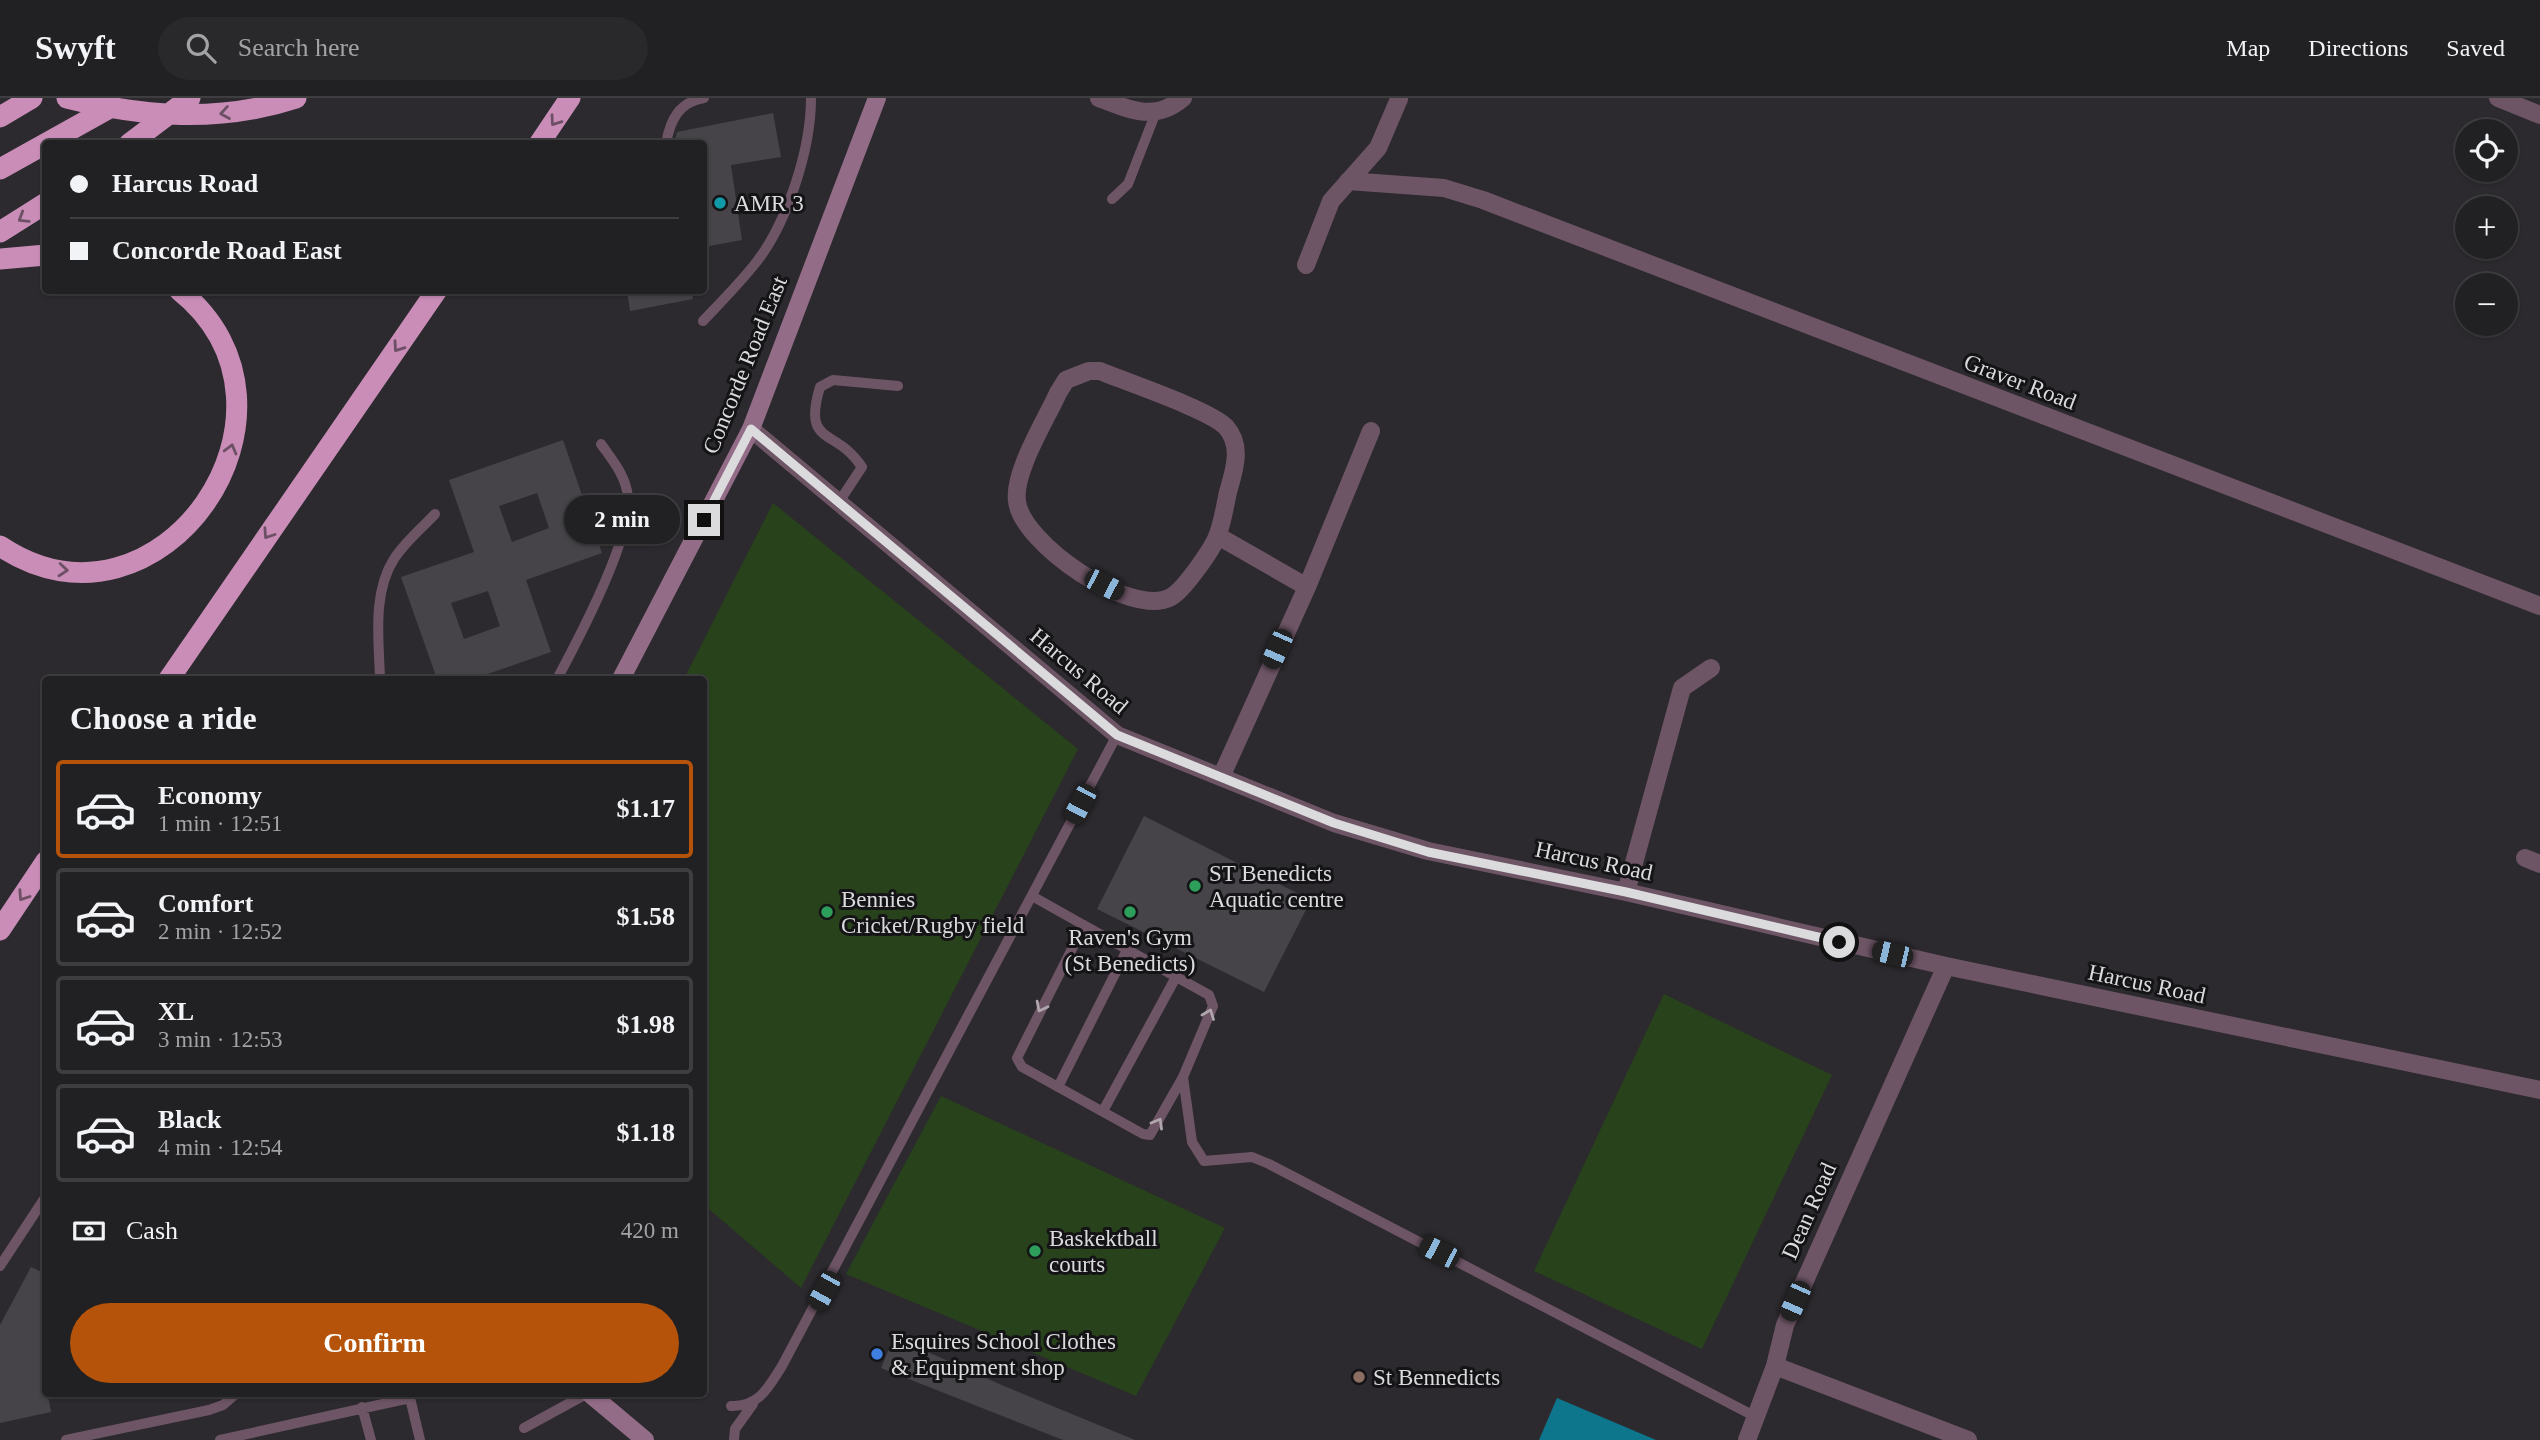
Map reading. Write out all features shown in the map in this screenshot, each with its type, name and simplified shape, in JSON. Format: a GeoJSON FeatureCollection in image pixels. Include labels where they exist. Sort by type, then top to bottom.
{"type":"FeatureCollection","features":[{"type":"Feature","properties":{"kind":"highway"},"geometry":{"type":"LineString","coordinates":[[67,98],[150,114],[218,115],[293,99]]}},
{"type":"Feature","properties":{"kind":"highway"},"geometry":{"type":"LineString","coordinates":[[52,140],[127,98]]}},
{"type":"Feature","properties":{"kind":"highway"},"geometry":{"type":"LineString","coordinates":[[134,140],[190,98]]}},
{"type":"Feature","properties":{"kind":"highway"},"geometry":{"type":"LineString","coordinates":[[542,140],[570,98]]}},
{"type":"Feature","properties":{"kind":"highway"},"geometry":{"type":"LineString","coordinates":[[0,169],[42,145]]}},
{"type":"Feature","properties":{"kind":"highway"},"geometry":{"type":"LineString","coordinates":[[0,232],[42,206]]}},
{"type":"Feature","properties":{"kind":"highway"},"geometry":{"type":"LineString","coordinates":[[0,259],[42,255]]}},
{"type":"Feature","properties":{"kind":"highway"},"geometry":{"type":"LineString","coordinates":[[0,546],[34,565],[64,571],[102,570],[138,560],[169,544],[188,527],[207,502],[222,479],[233,444],[238,415],[236,393],[218,334],[195,303],[184,294]]}},
{"type":"Feature","properties":{"kind":"highway"},"geometry":{"type":"LineString","coordinates":[[171,676],[434,294]]}},
{"type":"Feature","properties":{"kind":"highway"},"geometry":{"type":"LineString","coordinates":[[0,930],[42,867]]}},
{"type":"Feature","properties":{"kind":"main road","name":"Concorde Road East"},"geometry":{"type":"LineString","coordinates":[[623,676],[751,429],[877,98]]}},
{"type":"Feature","properties":{"kind":"main road"},"geometry":{"type":"LineString","coordinates":[[594,1397],[645,1440]]}},
{"type":"Feature","properties":{"kind":"street"},"geometry":{"type":"LineString","coordinates":[[1099,98],[1136,112],[1156,112],[1173,107],[1183,98]]}},
{"type":"Feature","properties":{"kind":"street"},"geometry":{"type":"LineString","coordinates":[[2498,98],[2540,115]]}},
{"type":"Feature","properties":{"kind":"street"},"geometry":{"type":"LineString","coordinates":[[1306,265],[1331,201],[1378,148],[1399,99]]}},
{"type":"Feature","properties":{"kind":"street","name":"Graver Road"},"geometry":{"type":"LineString","coordinates":[[1348,181],[1444,188],[1483,200],[2540,606]]}},
{"type":"Feature","properties":{"kind":"street"},"geometry":{"type":"LineString","coordinates":[[1089,371],[1100,371],[1217,419],[1227,428],[1233,439],[1236,461],[1218,536],[1180,590],[1170,598],[1155,601],[1121,594],[1086,576],[1030,529],[1017,502],[1019,480],[1066,380],[1089,371]]}},
{"type":"Feature","properties":{"kind":"street","name":"Harcus Road"},"geometry":{"type":"LineString","coordinates":[[751,429],[1117,735],[1334,823],[1428,852],[1626,892],[1946,966],[2540,1090]]}},
{"type":"Feature","properties":{"kind":"street"},"geometry":{"type":"LineString","coordinates":[[1221,777],[1307,587],[1371,432]]}},
{"type":"Feature","properties":{"kind":"street"},"geometry":{"type":"LineString","coordinates":[[1218,536],[1307,587]]}},
{"type":"Feature","properties":{"kind":"street"},"geometry":{"type":"LineString","coordinates":[[1626,892],[1682,688],[1711,668]]}},
{"type":"Feature","properties":{"kind":"street","name":"Dean Road"},"geometry":{"type":"LineString","coordinates":[[1747,1440],[1775,1366],[1785,1325],[1946,966]]}},
{"type":"Feature","properties":{"kind":"street"},"geometry":{"type":"LineString","coordinates":[[1775,1366],[1968,1440]]}},
{"type":"Feature","properties":{"kind":"lane"},"geometry":{"type":"LineString","coordinates":[[667,140],[673,119],[680,110],[694,100],[704,98]]}},
{"type":"Feature","properties":{"kind":"lane"},"geometry":{"type":"LineString","coordinates":[[703,321],[755,264],[788,204],[802,161],[811,98]]}},
{"type":"Feature","properties":{"kind":"lane"},"geometry":{"type":"LineString","coordinates":[[1112,199],[1128,184],[1156,112]]}},
{"type":"Feature","properties":{"kind":"lane"},"geometry":{"type":"LineString","coordinates":[[839,502],[862,467],[816,426],[813,411],[820,387],[833,380],[898,386]]}},
{"type":"Feature","properties":{"kind":"lane"},"geometry":{"type":"LineString","coordinates":[[558,676],[613,559],[627,516],[625,484],[601,444]]}},
{"type":"Feature","properties":{"kind":"lane"},"geometry":{"type":"LineString","coordinates":[[380,676],[379,615],[387,570],[395,557],[435,514]]}},
{"type":"Feature","properties":{"kind":"lane"},"geometry":{"type":"LineString","coordinates":[[734,1440],[735,1429],[782,1366],[824,1291],[1117,735]]}},
{"type":"Feature","properties":{"kind":"lane"},"geometry":{"type":"LineString","coordinates":[[1032,896],[1084,925],[1127,950],[1209,995],[1213,1002],[1183,1077],[1150,1135],[1143,1134],[1022,1067],[1017,1058],[1084,925]]}},
{"type":"Feature","properties":{"kind":"lane"},"geometry":{"type":"LineString","coordinates":[[1058,1087],[1127,950]]}},
{"type":"Feature","properties":{"kind":"lane"},"geometry":{"type":"LineString","coordinates":[[1103,1111],[1176,977]]}},
{"type":"Feature","properties":{"kind":"lane"},"geometry":{"type":"LineString","coordinates":[[1183,1077],[1192,1142],[1204,1161],[1252,1157],[1269,1164],[1756,1417]]}},
{"type":"Feature","properties":{"kind":"lane"},"geometry":{"type":"LineString","coordinates":[[0,1266],[42,1202]]}},
{"type":"Feature","properties":{"kind":"lane"},"geometry":{"type":"LineString","coordinates":[[66,1440],[209,1410],[223,1405],[232,1397]]}},
{"type":"Feature","properties":{"kind":"lane"},"geometry":{"type":"LineString","coordinates":[[524,1428],[582,1397]]}},
{"type":"Feature","properties":{"kind":"lane"},"geometry":{"type":"LineString","coordinates":[[220,1440],[410,1398],[420,1440]]}},
{"type":"Feature","properties":{"kind":"lane"},"geometry":{"type":"LineString","coordinates":[[731,1406],[753,1404]]}},
{"type":"Feature","properties":{"kind":"lane"},"geometry":{"type":"LineString","coordinates":[[362,1407],[371,1440]]}},
{"type":"Feature","properties":{"kind":"green space"},"geometry":{"type":"Polygon","coordinates":[[[773,503],[1078,749],[801,1288],[707,1208],[707,676],[686,676],[773,503]]]}},
{"type":"Feature","properties":{"kind":"green space"},"geometry":{"type":"Polygon","coordinates":[[[1664,994],[1832,1075],[1702,1349],[1534,1271],[1664,994]]]}},
{"type":"Feature","properties":{"kind":"green space","name":"Baskektball courts"},"geometry":{"type":"Polygon","coordinates":[[[941,1096],[1225,1228],[1136,1396],[846,1274],[941,1096]]]}},
{"type":"Feature","properties":{"kind":"water"},"geometry":{"type":"Polygon","coordinates":[[[1557,1398],[1656,1440],[1539,1440],[1557,1398]]]}},
{"type":"Feature","properties":{"kind":"building","name":"AMR 3"},"geometry":{"type":"Polygon","coordinates":[[[773,113],[781,157],[731,165],[742,240],[707,246],[707,140],[675,140],[677,132],[773,113]]]}},
{"type":"Feature","properties":{"kind":"building"},"geometry":{"type":"Polygon","coordinates":[[[628,294],[692,294],[693,299],[630,311],[628,294]]]}},
{"type":"Feature","properties":{"kind":"building"},"geometry":{"type":"Polygon","coordinates":[[[563,440],[602,553],[526,580],[551,652],[482,676],[436,676],[401,577],[474,552],[449,480],[563,440]],[[537,493],[499,506],[512,542],[549,528],[537,493]],[[488,591],[451,603],[464,639],[500,626],[488,591]]]}},
{"type":"Feature","properties":{"kind":"building"},"geometry":{"type":"Polygon","coordinates":[[[1144,816],[1311,900],[1264,992],[1097,909],[1144,816]]]}},
{"type":"Feature","properties":{"kind":"building"},"geometry":{"type":"Polygon","coordinates":[[[31,1267],[42,1272],[42,1397],[48,1397],[51,1412],[0,1423],[0,1325],[31,1267]]]}},
{"type":"Feature","properties":{"kind":"building"},"geometry":{"type":"Polygon","coordinates":[[[894,1337],[1135,1440],[1063,1440],[881,1368],[894,1337]]]}},
{"type":"Feature","properties":{"kind":"place","name":"AMR 3"},"geometry":{"type":"Point","coordinates":[720,203]}},
{"type":"Feature","properties":{"kind":"place","name":"ST Benedicts Aquatic centre"},"geometry":{"type":"Point","coordinates":[1195,886]}},
{"type":"Feature","properties":{"kind":"place","name":"Bennies Cricket/Rugby field"},"geometry":{"type":"Point","coordinates":[827,912]}},
{"type":"Feature","properties":{"kind":"place","name":"Raven's Gym (St Benedicts)"},"geometry":{"type":"Point","coordinates":[1130,912]}},
{"type":"Feature","properties":{"kind":"place","name":"Baskektball courts"},"geometry":{"type":"Point","coordinates":[1035,1251]}},
{"type":"Feature","properties":{"kind":"place","name":"Esquires School Clothes & Equipment shop"},"geometry":{"type":"Point","coordinates":[877,1354]}},
{"type":"Feature","properties":{"kind":"place","name":"St Bennedicts"},"geometry":{"type":"Point","coordinates":[1359,1377]}},
{"type":"Feature","properties":{"kind":"route"},"geometry":{"type":"LineString","coordinates":[[704,520],[751,429],[1117,735],[1372,836],[1428,852],[1626,892],[1839,942]]}}]}
